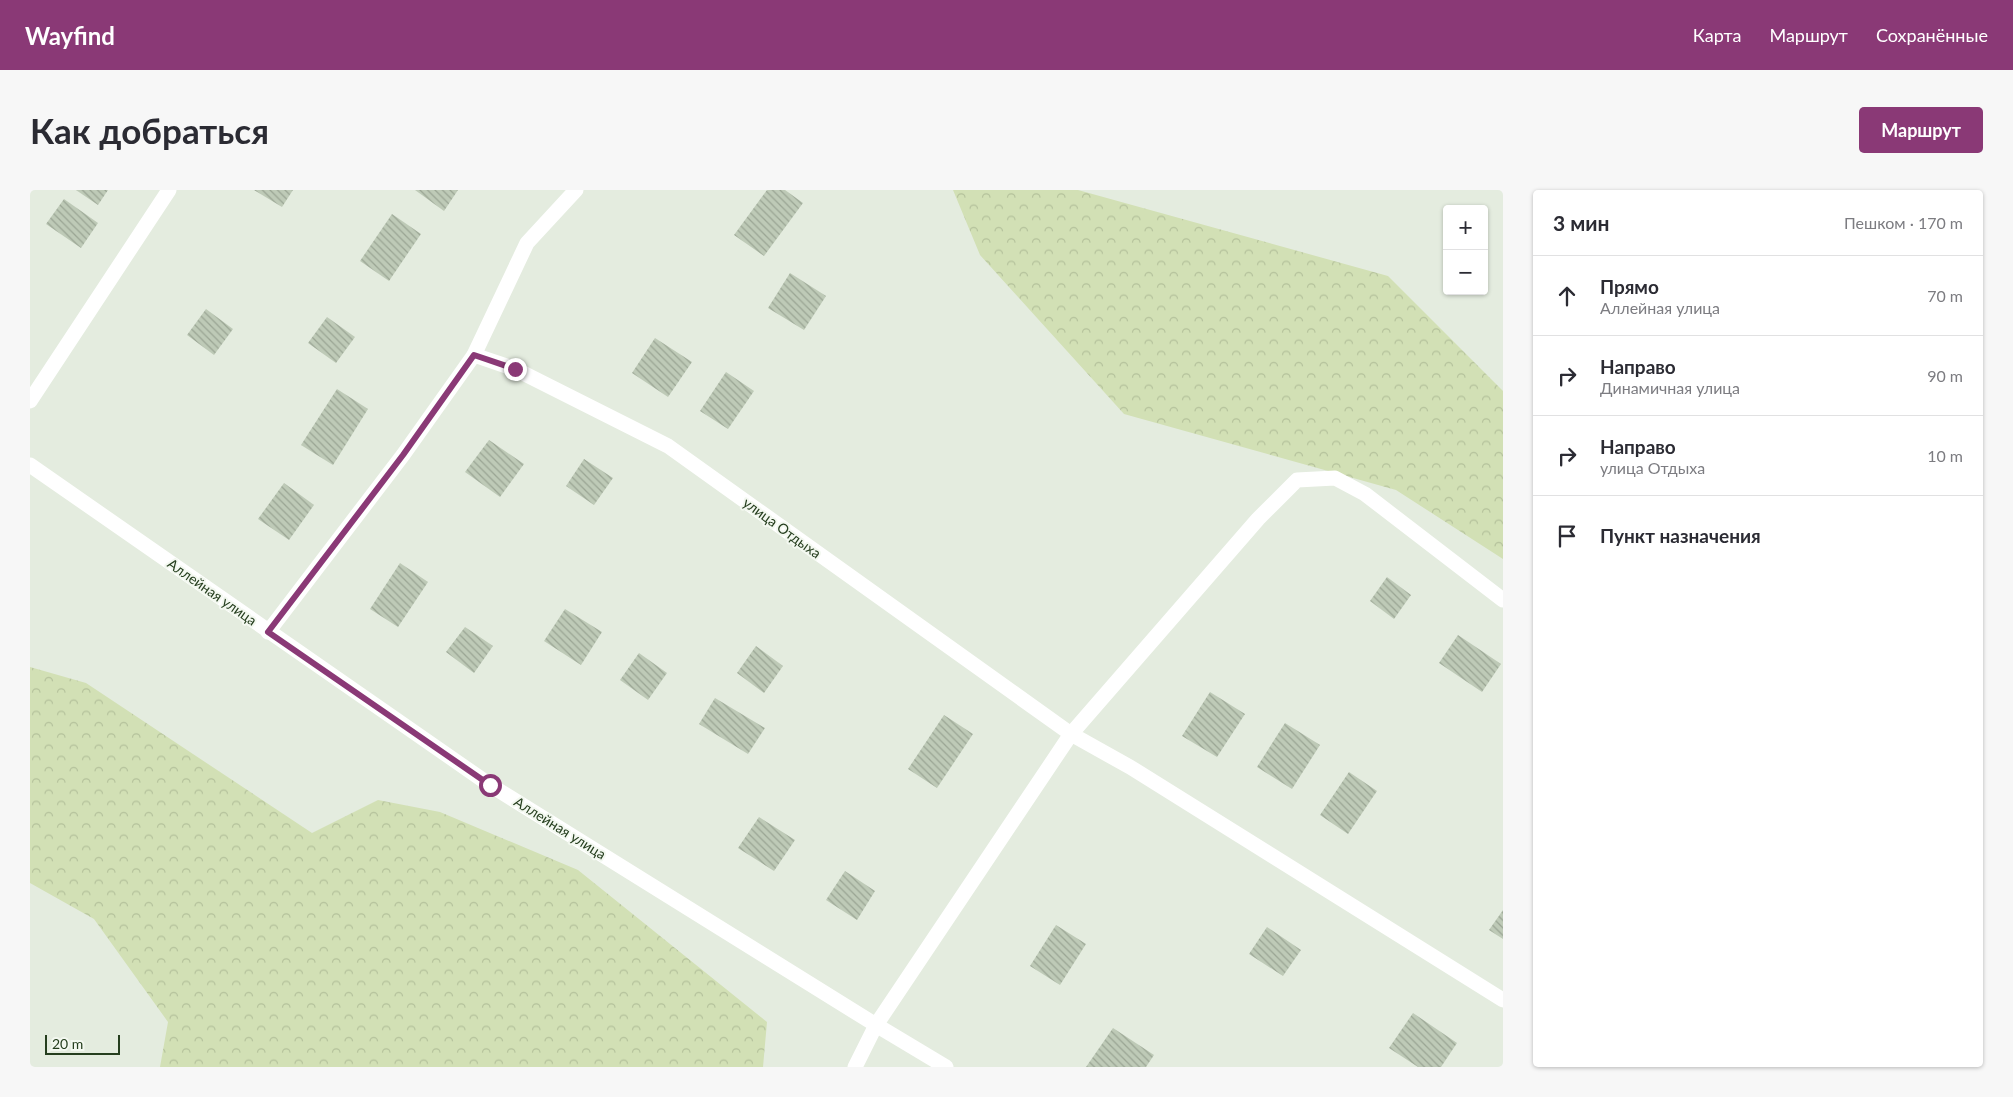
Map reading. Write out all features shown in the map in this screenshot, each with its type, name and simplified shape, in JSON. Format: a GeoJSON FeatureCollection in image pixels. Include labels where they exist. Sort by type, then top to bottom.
{"type":"FeatureCollection","features":[{"type":"Feature","properties":{"kind":"street"},"geometry":{"type":"LineString","coordinates":[[30,401],[169,190]]}},
{"type":"Feature","properties":{"kind":"street"},"geometry":{"type":"LineString","coordinates":[[268,632],[403,455],[474,355],[527,243],[576,190]]}},
{"type":"Feature","properties":{"kind":"street","name":"улица Отдыха"},"geometry":{"type":"LineString","coordinates":[[474,355],[515,369],[668,446],[1071,734],[1130,767],[1503,1000]]}},
{"type":"Feature","properties":{"kind":"street","name":"Аллейная улица"},"geometry":{"type":"LineString","coordinates":[[30,465],[490,785],[946,1067]]}},
{"type":"Feature","properties":{"kind":"street"},"geometry":{"type":"LineString","coordinates":[[856,1067],[876,1025],[1071,734],[1251,527],[1297,480],[1335,478],[1365,494],[1503,600]]}},
{"type":"Feature","properties":{"kind":"green space"},"geometry":{"type":"Polygon","coordinates":[[[953,190],[1078,190],[1388,276],[1503,391],[1503,559],[1396,490],[1124,414],[980,255],[953,190]]]}},
{"type":"Feature","properties":{"kind":"green space"},"geometry":{"type":"Polygon","coordinates":[[[30,667],[86,683],[312,833],[378,800],[440,812],[578,870],[767,1022],[763,1067],[160,1067],[168,1022],[94,919],[30,883],[30,667]]]}},
{"type":"Feature","properties":{"kind":"building"},"geometry":{"type":"Polygon","coordinates":[[[76,190],[108,190],[98,205],[76,190]]]}},
{"type":"Feature","properties":{"kind":"building"},"geometry":{"type":"Polygon","coordinates":[[[254,190],[293,190],[282,207],[254,190]]]}},
{"type":"Feature","properties":{"kind":"building"},"geometry":{"type":"Polygon","coordinates":[[[415,190],[458,190],[444,211],[415,190]]]}},
{"type":"Feature","properties":{"kind":"building"},"geometry":{"type":"Polygon","coordinates":[[[767,190],[785,190],[803,203],[764,256],[734,235],[767,190]]]}},
{"type":"Feature","properties":{"kind":"building"},"geometry":{"type":"Polygon","coordinates":[[[64,199],[98,223],[81,248],[46,224],[64,199]]]}},
{"type":"Feature","properties":{"kind":"building"},"geometry":{"type":"Polygon","coordinates":[[[392,214],[421,234],[389,281],[360,261],[392,214]]]}},
{"type":"Feature","properties":{"kind":"building"},"geometry":{"type":"Polygon","coordinates":[[[790,273],[826,296],[804,330],[768,308],[790,273]]]}},
{"type":"Feature","properties":{"kind":"building"},"geometry":{"type":"Polygon","coordinates":[[[206,309],[233,329],[214,355],[187,335],[206,309]]]}},
{"type":"Feature","properties":{"kind":"building"},"geometry":{"type":"Polygon","coordinates":[[[327,317],[355,337],[336,363],[308,343],[327,317]]]}},
{"type":"Feature","properties":{"kind":"building"},"geometry":{"type":"Polygon","coordinates":[[[655,338],[692,362],[668,397],[632,373],[655,338]]]}},
{"type":"Feature","properties":{"kind":"building"},"geometry":{"type":"Polygon","coordinates":[[[726,372],[754,391],[728,429],[700,411],[726,372]]]}},
{"type":"Feature","properties":{"kind":"building"},"geometry":{"type":"Polygon","coordinates":[[[337,389],[368,409],[333,465],[301,445],[337,389]]]}},
{"type":"Feature","properties":{"kind":"building"},"geometry":{"type":"Polygon","coordinates":[[[489,440],[524,464],[500,497],[465,472],[489,440]]]}},
{"type":"Feature","properties":{"kind":"building"},"geometry":{"type":"Polygon","coordinates":[[[584,459],[613,478],[594,505],[566,486],[584,459]]]}},
{"type":"Feature","properties":{"kind":"building"},"geometry":{"type":"Polygon","coordinates":[[[284,483],[314,505],[289,540],[258,519],[284,483]]]}},
{"type":"Feature","properties":{"kind":"building"},"geometry":{"type":"Polygon","coordinates":[[[400,563],[428,582],[398,627],[370,609],[400,563]]]}},
{"type":"Feature","properties":{"kind":"building"},"geometry":{"type":"Polygon","coordinates":[[[1387,577],[1411,595],[1394,619],[1370,601],[1387,577]]]}},
{"type":"Feature","properties":{"kind":"building"},"geometry":{"type":"Polygon","coordinates":[[[565,609],[602,632],[581,665],[544,641],[565,609]]]}},
{"type":"Feature","properties":{"kind":"building"},"geometry":{"type":"Polygon","coordinates":[[[465,627],[493,646],[474,673],[446,652],[465,627]]]}},
{"type":"Feature","properties":{"kind":"building"},"geometry":{"type":"Polygon","coordinates":[[[1458,635],[1501,664],[1482,692],[1439,663],[1458,635]]]}},
{"type":"Feature","properties":{"kind":"building"},"geometry":{"type":"Polygon","coordinates":[[[756,646],[783,666],[764,693],[737,673],[756,646]]]}},
{"type":"Feature","properties":{"kind":"building"},"geometry":{"type":"Polygon","coordinates":[[[639,653],[667,673],[648,700],[620,680],[639,653]]]}},
{"type":"Feature","properties":{"kind":"building"},"geometry":{"type":"Polygon","coordinates":[[[1210,692],[1245,714],[1217,757],[1182,736],[1210,692]]]}},
{"type":"Feature","properties":{"kind":"building"},"geometry":{"type":"Polygon","coordinates":[[[715,698],[765,728],[748,754],[699,724],[715,698]]]}},
{"type":"Feature","properties":{"kind":"building"},"geometry":{"type":"Polygon","coordinates":[[[944,715],[973,734],[937,788],[908,769],[944,715]]]}},
{"type":"Feature","properties":{"kind":"building"},"geometry":{"type":"Polygon","coordinates":[[[1285,723],[1320,745],[1292,789],[1257,767],[1285,723]]]}},
{"type":"Feature","properties":{"kind":"building"},"geometry":{"type":"Polygon","coordinates":[[[1349,772],[1377,791],[1348,834],[1320,815],[1349,772]]]}},
{"type":"Feature","properties":{"kind":"building"},"geometry":{"type":"Polygon","coordinates":[[[759,817],[795,840],[774,871],[738,848],[759,817]]]}},
{"type":"Feature","properties":{"kind":"building"},"geometry":{"type":"Polygon","coordinates":[[[845,871],[875,891],[857,920],[826,900],[845,871]]]}},
{"type":"Feature","properties":{"kind":"building"},"geometry":{"type":"Polygon","coordinates":[[[1503,910],[1503,939],[1489,930],[1503,910]]]}},
{"type":"Feature","properties":{"kind":"building"},"geometry":{"type":"Polygon","coordinates":[[[1056,925],[1086,944],[1060,985],[1030,966],[1056,925]]]}},
{"type":"Feature","properties":{"kind":"building"},"geometry":{"type":"Polygon","coordinates":[[[1267,927],[1301,950],[1283,976],[1249,954],[1267,927]]]}},
{"type":"Feature","properties":{"kind":"building"},"geometry":{"type":"Polygon","coordinates":[[[1413,1013],[1457,1043],[1441,1067],[1418,1067],[1389,1048],[1413,1013]]]}},
{"type":"Feature","properties":{"kind":"building"},"geometry":{"type":"Polygon","coordinates":[[[1113,1028],[1154,1055],[1146,1067],[1086,1067],[1113,1028]]]}},
{"type":"Feature","properties":{"kind":"route"},"geometry":{"type":"LineString","coordinates":[[490,785],[268,632],[403,455],[474,355],[515,369]]}}]}
